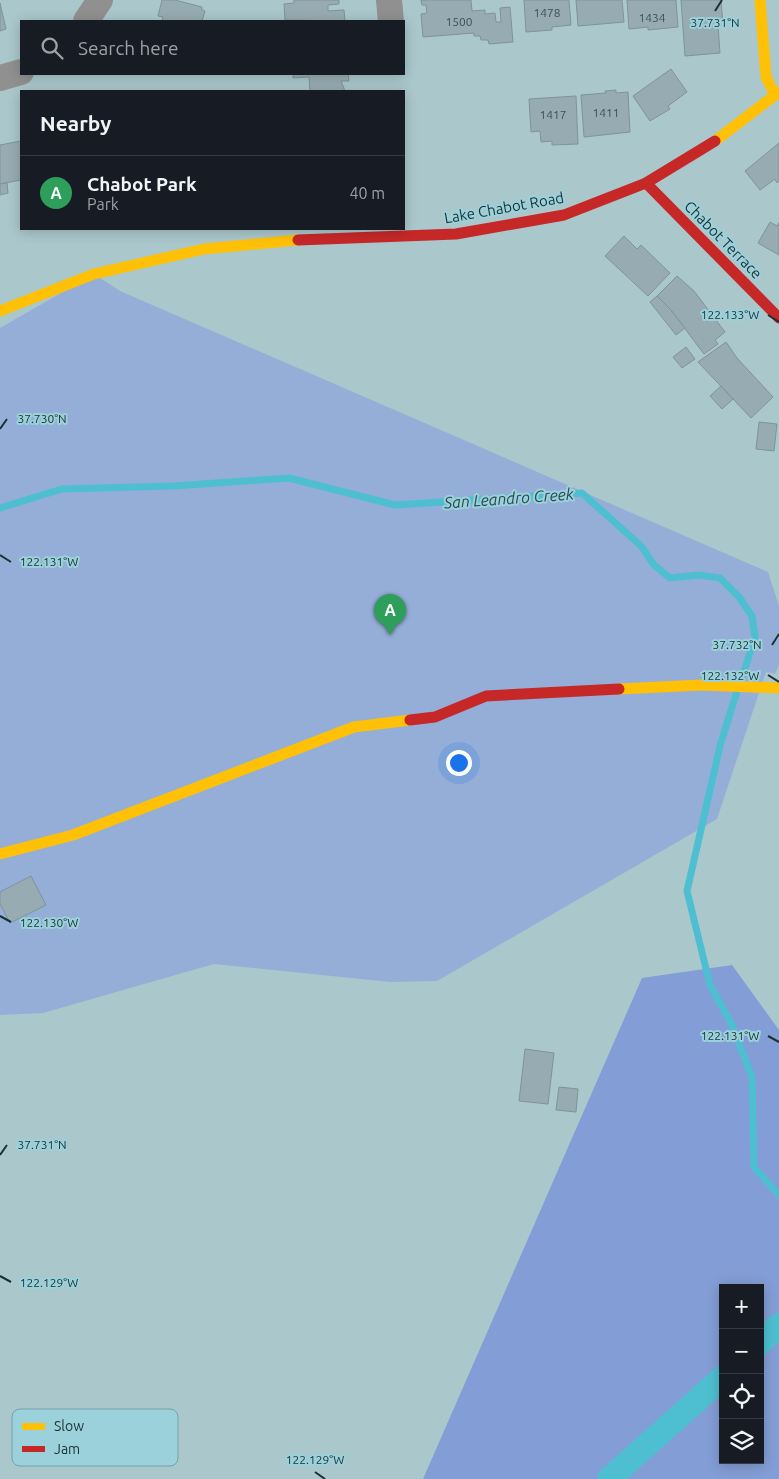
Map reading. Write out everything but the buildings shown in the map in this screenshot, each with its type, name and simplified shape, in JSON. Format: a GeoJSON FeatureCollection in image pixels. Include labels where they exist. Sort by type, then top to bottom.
{"type":"FeatureCollection","features":[{"type":"Feature","properties":{"kind":"street"},"geometry":{"type":"LineString","coordinates":[[87,20],[100,0]]}},
{"type":"Feature","properties":{"kind":"street"},"geometry":{"type":"LineString","coordinates":[[389,0],[391,20]]}},
{"type":"Feature","properties":{"kind":"street"},"geometry":{"type":"LineString","coordinates":[[760,0],[766,77],[777,93]]}},
{"type":"Feature","properties":{"kind":"street"},"geometry":{"type":"LineString","coordinates":[[0,78],[20,72]]}},
{"type":"Feature","properties":{"kind":"street","name":"Lake Chabot Road"},"geometry":{"type":"LineString","coordinates":[[0,311],[94,274],[204,249],[286,240],[456,234],[564,215],[646,183],[666,172],[714,142],[777,93]]}},
{"type":"Feature","properties":{"kind":"street","name":"Chabot Terrace"},"geometry":{"type":"LineString","coordinates":[[646,183],[779,318]]}},
{"type":"Feature","properties":{"kind":"street"},"geometry":{"type":"LineString","coordinates":[[0,854],[73,835],[354,728],[435,717],[486,696],[702,685],[779,688]]}},
{"type":"Feature","properties":{"kind":"shaded area"},"geometry":{"type":"Polygon","coordinates":[[[94,274],[120,291],[768,572],[779,606],[779,665],[775,674],[766,672],[717,819],[437,981],[390,982],[214,964],[43,1013],[0,1015],[0,328],[94,274]]]}},
{"type":"Feature","properties":{"kind":"shaded area"},"geometry":{"type":"Polygon","coordinates":[[[732,965],[779,1030],[779,1479],[423,1479],[642,978],[732,965]]]}},
{"type":"Feature","properties":{"kind":"waterway","name":"San Leandro Creek"},"geometry":{"type":"LineString","coordinates":[[0,508],[62,489],[173,486],[289,478],[395,505],[582,493],[641,546],[654,565],[670,578],[699,575],[720,578],[739,597],[752,616],[755,637],[741,681]]}},
{"type":"Feature","properties":{"kind":"waterway","name":"San Leandro Creek"},"geometry":{"type":"LineString","coordinates":[[737,691],[720,746],[687,891],[710,985],[732,1025],[752,1077],[754,1167],[779,1195]]}},
{"type":"Feature","properties":{"kind":"waterway"},"geometry":{"type":"LineString","coordinates":[[764,1339],[779,1325]]}},
{"type":"Feature","properties":{"kind":"waterway"},"geometry":{"type":"LineString","coordinates":[[609,1479],[719,1381]]}},
{"type":"Feature","properties":{"kind":"traffic: slow"},"geometry":{"type":"LineString","coordinates":[[760,0],[766,77],[775,95]]}},
{"type":"Feature","properties":{"kind":"traffic: slow"},"geometry":{"type":"LineString","coordinates":[[715,141],[779,92]]}},
{"type":"Feature","properties":{"kind":"traffic: slow"},"geometry":{"type":"LineString","coordinates":[[0,311],[94,274],[204,249],[298,240]]}},
{"type":"Feature","properties":{"kind":"traffic: slow"},"geometry":{"type":"LineString","coordinates":[[619,689],[702,685],[779,688]]}},
{"type":"Feature","properties":{"kind":"traffic: slow"},"geometry":{"type":"LineString","coordinates":[[0,854],[73,835],[354,727],[410,720]]}},
{"type":"Feature","properties":{"kind":"traffic: jam"},"geometry":{"type":"LineString","coordinates":[[298,240],[456,234],[564,215],[646,183],[715,141]]}},
{"type":"Feature","properties":{"kind":"traffic: jam"},"geometry":{"type":"LineString","coordinates":[[646,183],[779,318]]}},
{"type":"Feature","properties":{"kind":"traffic: jam"},"geometry":{"type":"LineString","coordinates":[[410,720],[435,717],[486,696],[619,689]]}},
{"type":"Feature","properties":{"kind":"place","name":"Chabot Park"},"geometry":{"type":"Point","coordinates":[390,635]}}]}
